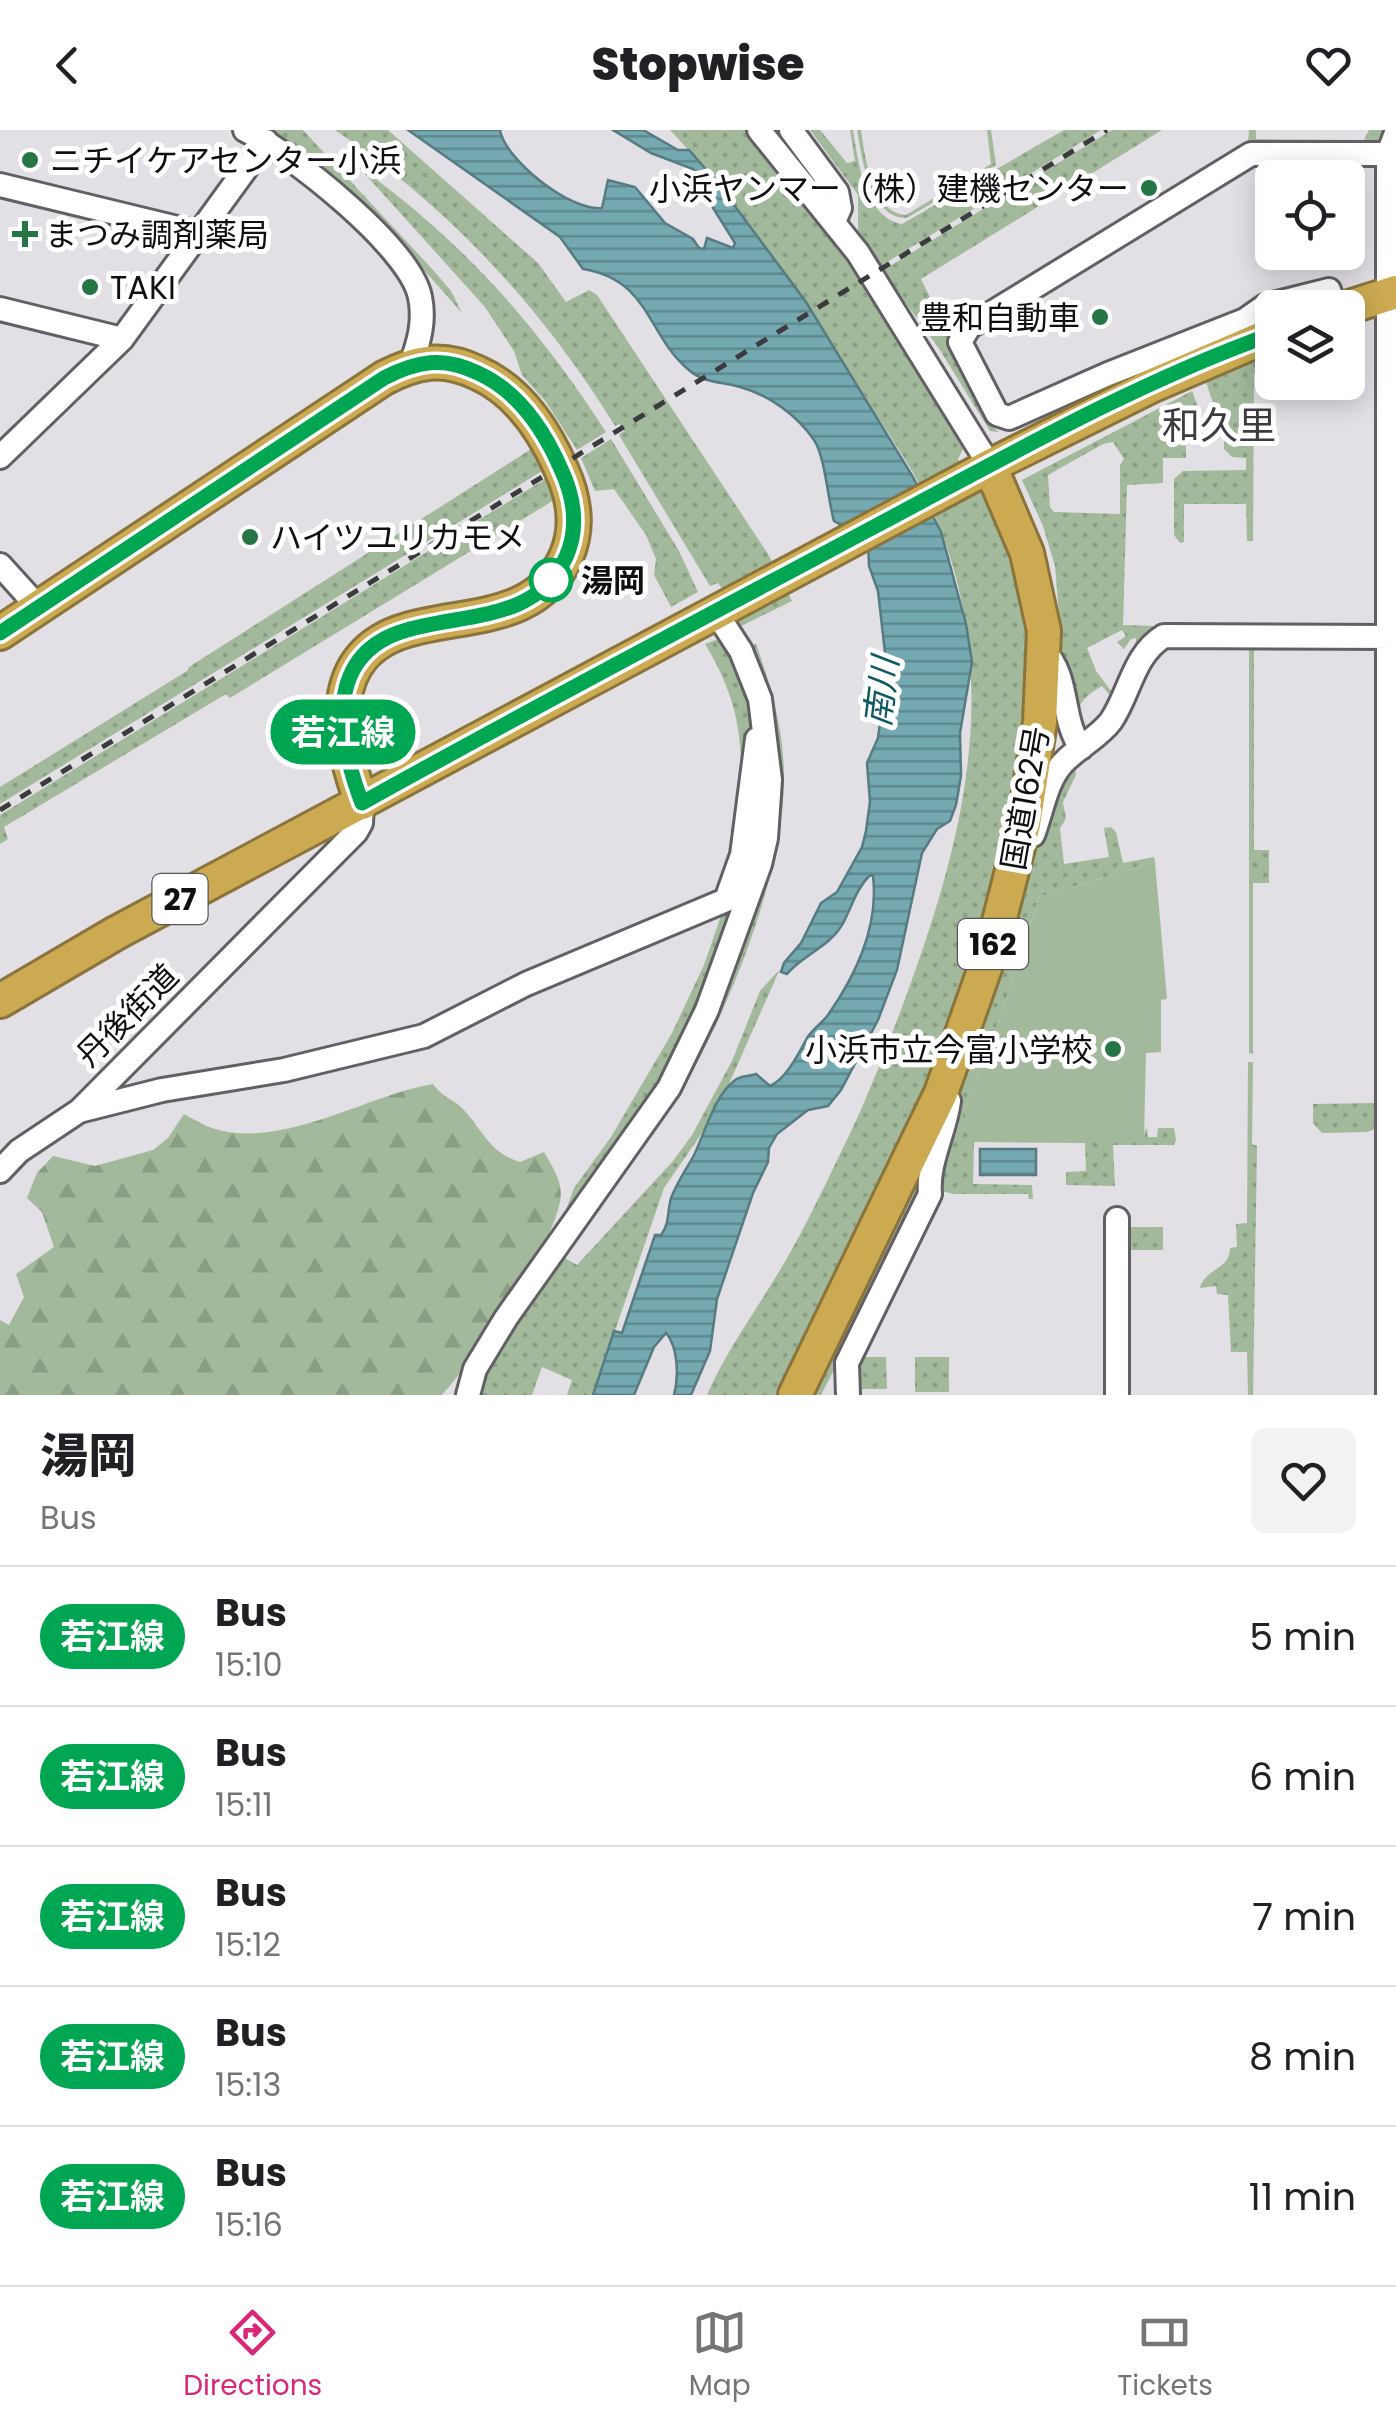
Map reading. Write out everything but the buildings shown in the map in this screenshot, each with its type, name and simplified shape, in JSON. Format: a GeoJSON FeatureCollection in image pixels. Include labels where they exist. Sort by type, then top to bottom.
{"type":"FeatureCollection","features":[{"type":"Feature","properties":{"kind":"highway"},"geometry":{"type":"LineString","coordinates":[[1365,302],[1393,293]]}},
{"type":"Feature","properties":{"kind":"highway","name":"27"},"geometry":{"type":"LineString","coordinates":[[0,1001],[116,933],[979,472],[1152,385],[1255,341]]}},
{"type":"Feature","properties":{"kind":"highway"},"geometry":{"type":"LineString","coordinates":[[0,633],[358,395],[411,364],[433,362],[475,371],[518,401],[553,451],[571,489],[574,526],[570,550],[560,571],[527,600],[491,615],[394,634],[357,665],[346,689],[342,716],[351,774],[362,803]]}},
{"type":"Feature","properties":{"kind":"highway","name":"国道162号"},"geometry":{"type":"LineString","coordinates":[[799,1392],[942,1093],[980,986],[1017,854],[1035,758],[1044,651],[1040,606],[1028,554],[979,472]]}},
{"type":"Feature","properties":{"kind":"street"},"geometry":{"type":"LineString","coordinates":[[759,130],[872,274],[979,472]]}},
{"type":"Feature","properties":{"kind":"street"},"geometry":{"type":"LineString","coordinates":[[790,130],[836,192],[840,208],[834,222]]}},
{"type":"Feature","properties":{"kind":"street"},"geometry":{"type":"LineString","coordinates":[[0,458],[122,339],[198,233],[256,135],[330,189],[402,262],[420,295],[420,340],[411,364]]}},
{"type":"Feature","properties":{"kind":"street"},"geometry":{"type":"LineString","coordinates":[[1255,313],[1009,418],[997,414],[960,342],[969,328],[1252,154],[1392,143],[1388,1395]]}},
{"type":"Feature","properties":{"kind":"street"},"geometry":{"type":"LineString","coordinates":[[0,185],[198,233]]}},
{"type":"Feature","properties":{"kind":"street"},"geometry":{"type":"LineString","coordinates":[[0,309],[122,339]]}},
{"type":"Feature","properties":{"kind":"street"},"geometry":{"type":"LineString","coordinates":[[0,565],[38,608]]}},
{"type":"Feature","properties":{"kind":"street"},"geometry":{"type":"LineString","coordinates":[[468,1395],[475,1370],[506,1318],[669,1088],[729,956],[766,838],[770,780],[760,698],[720,609]]}},
{"type":"Feature","properties":{"kind":"street"},"geometry":{"type":"LineString","coordinates":[[1017,854],[1028,847],[1062,764],[1111,720],[1143,656],[1152,643],[1164,636],[1392,636]]}},
{"type":"Feature","properties":{"kind":"street"},"geometry":{"type":"LineString","coordinates":[[1044,651],[1056,664],[1071,735],[1080,748]]}},
{"type":"Feature","properties":{"kind":"street"},"geometry":{"type":"LineString","coordinates":[[80,1111],[162,1090],[284,1070],[424,1036],[526,984],[726,900],[742,855],[762,716]]}},
{"type":"Feature","properties":{"kind":"street","name":"丹後街道"},"geometry":{"type":"LineString","coordinates":[[0,1170],[19,1151],[80,1111],[356,832],[362,803]]}},
{"type":"Feature","properties":{"kind":"street"},"geometry":{"type":"LineString","coordinates":[[848,1395],[847,1362],[930,1194],[928,1180],[948,1101],[942,1093]]}},
{"type":"Feature","properties":{"kind":"street"},"geometry":{"type":"LineString","coordinates":[[1116,1220],[1117,1395]]}},
{"type":"Feature","properties":{"kind":"green space"},"geometry":{"type":"Polygon","coordinates":[[[268,130],[303,130],[433,270],[451,291],[462,313],[348,191],[268,130]]]}},
{"type":"Feature","properties":{"kind":"green space"},"geometry":{"type":"Polygon","coordinates":[[[335,130],[388,130],[538,263],[566,302],[589,290],[597,295],[768,554],[792,601],[737,628],[721,587],[718,583],[710,586],[619,435],[624,431],[619,424],[615,426],[525,301],[455,227],[377,160],[335,130]]]}},
{"type":"Feature","properties":{"kind":"green space"},"geometry":{"type":"Polygon","coordinates":[[[670,130],[749,130],[863,274],[965,445],[958,459],[975,488],[988,494],[1033,610],[1032,724],[961,1021],[786,1395],[707,1395],[815,1205],[862,1107],[908,991],[959,819],[968,761],[969,646],[958,587],[940,528],[910,468],[766,246],[670,130]]]}},
{"type":"Feature","properties":{"kind":"green space"},"geometry":{"type":"Polygon","coordinates":[[[810,130],[820,130],[847,163],[855,161],[853,130],[861,172],[872,200],[889,220],[902,224],[1064,130],[1101,130],[879,267],[858,231],[858,195],[810,130]]]}},
{"type":"Feature","properties":{"kind":"green space"},"geometry":{"type":"Polygon","coordinates":[[[857,130],[861,130],[872,182],[885,205],[894,212],[906,215],[991,164],[987,130],[991,130],[996,165],[907,218],[894,216],[884,209],[870,185],[857,130]]]}},
{"type":"Feature","properties":{"kind":"green space"},"geometry":{"type":"Polygon","coordinates":[[[1112,130],[1162,130],[921,279],[999,432],[990,431],[938,347],[882,271],[1112,130]]]}},
{"type":"Feature","properties":{"kind":"green space"},"geometry":{"type":"Polygon","coordinates":[[[1249,130],[1256,130],[1256,139],[1364,140],[1369,130],[1389,130],[1382,143],[1248,144],[1249,130]]]}},
{"type":"Feature","properties":{"kind":"green space"},"geometry":{"type":"Polygon","coordinates":[[[357,165],[431,224],[495,286],[552,355],[606,432],[577,450],[546,402],[522,375],[514,351],[485,307],[357,165]]]}},
{"type":"Feature","properties":{"kind":"green space"},"geometry":{"type":"Polygon","coordinates":[[[1254,358],[1253,541],[1247,541],[1246,504],[1184,504],[1184,542],[1180,543],[1174,535],[1174,479],[1183,471],[1246,470],[1246,458],[1232,457],[1224,449],[1224,436],[1206,382],[1254,358]]]}},
{"type":"Feature","properties":{"kind":"green space"},"geometry":{"type":"Polygon","coordinates":[[[1192,391],[1202,418],[1186,418],[1186,458],[1163,458],[1163,483],[1127,485],[1123,625],[1153,626],[1154,631],[1135,651],[1136,638],[1124,649],[1117,642],[1126,636],[1122,630],[1087,648],[1096,671],[1115,696],[1112,698],[1102,686],[1086,697],[1077,713],[1062,649],[1055,566],[1043,526],[1022,480],[1192,391]],[[1113,442],[1103,444],[1048,475],[1050,507],[1054,512],[1120,514],[1120,465],[1124,459],[1113,442]]]}},
{"type":"Feature","properties":{"kind":"green space"},"geometry":{"type":"Polygon","coordinates":[[[611,439],[679,551],[698,592],[671,607],[654,575],[656,559],[646,535],[614,489],[595,491],[581,458],[611,439]]]}},
{"type":"Feature","properties":{"kind":"green space"},"geometry":{"type":"Polygon","coordinates":[[[536,446],[547,468],[0,804],[0,787],[536,446]]]}},
{"type":"Feature","properties":{"kind":"green space"},"geometry":{"type":"Polygon","coordinates":[[[550,476],[559,497],[230,698],[226,694],[4,827],[8,839],[0,844],[0,815],[550,476]]]}},
{"type":"Feature","properties":{"kind":"green space"},"geometry":{"type":"Polygon","coordinates":[[[716,640],[738,659],[754,713],[753,751],[741,823],[741,774],[734,710],[705,644],[716,640]]]}},
{"type":"Feature","properties":{"kind":"green space"},"geometry":{"type":"Polygon","coordinates":[[[756,644],[779,727],[783,795],[778,838],[754,930],[718,1020],[679,1095],[563,1257],[577,1265],[673,1161],[692,1135],[732,1061],[760,991],[780,969],[728,1086],[704,1130],[664,1188],[593,1395],[567,1395],[572,1380],[542,1367],[532,1395],[474,1395],[480,1373],[621,1165],[766,866],[746,648],[756,644]]]}},
{"type":"Feature","properties":{"kind":"green space"},"geometry":{"type":"Polygon","coordinates":[[[1249,645],[1254,645],[1254,850],[1269,850],[1269,883],[1253,883],[1253,1054],[1249,1053],[1249,645]]]}},
{"type":"Feature","properties":{"kind":"green space"},"geometry":{"type":"Polygon","coordinates":[[[1075,766],[1076,775],[1063,802],[1066,818],[1060,828],[1064,864],[1109,857],[1104,828],[1111,827],[1116,832],[1123,863],[1154,857],[1155,862],[1039,897],[1001,1016],[963,1112],[1144,1139],[1147,1129],[1148,1137],[1157,1137],[1158,1128],[1174,1128],[1176,1140],[1174,1145],[1113,1145],[1115,1186],[1066,1185],[1066,1172],[1086,1171],[1085,1143],[974,1142],[973,1184],[1032,1185],[1033,1199],[1028,1194],[941,1191],[938,1183],[946,1165],[940,1159],[955,1079],[1058,777],[1075,766]]]}},
{"type":"Feature","properties":{"kind":"green space"},"geometry":{"type":"Polygon","coordinates":[[[761,837],[680,1055],[557,1234],[574,1188],[611,1137],[672,1033],[704,965],[724,907],[761,837]]]}},
{"type":"Feature","properties":{"kind":"green space"},"geometry":{"type":"Polygon","coordinates":[[[1155,862],[1167,999],[1161,1000],[1161,1052],[1146,1053],[1144,1140],[983,1138],[975,1133],[963,1112],[1001,1016],[1039,897],[1155,862]]]}},
{"type":"Feature","properties":{"kind":"green space"},"geometry":{"type":"Polygon","coordinates":[[[1248,1062],[1253,1062],[1252,1144],[1257,1146],[1253,1395],[1248,1395],[1247,1352],[1231,1352],[1228,1295],[1217,1294],[1216,1286],[1200,1288],[1207,1276],[1226,1261],[1230,1248],[1237,1247],[1236,1224],[1247,1223],[1248,1062]]]}},
{"type":"Feature","properties":{"kind":"green space"},"geometry":{"type":"Polygon","coordinates":[[[433,1084],[463,1109],[501,1153],[520,1162],[544,1152],[557,1176],[561,1195],[553,1223],[527,1275],[492,1330],[442,1395],[0,1395],[0,1320],[9,1325],[24,1297],[16,1274],[54,1247],[42,1212],[27,1198],[37,1173],[53,1156],[95,1166],[153,1150],[168,1138],[184,1114],[212,1128],[238,1133],[266,1132],[323,1119],[433,1084]]]}},
{"type":"Feature","properties":{"kind":"green space"},"geometry":{"type":"Polygon","coordinates":[[[1378,1103],[1378,1128],[1367,1132],[1322,1133],[1313,1123],[1313,1104],[1378,1103]]]}},
{"type":"Feature","properties":{"kind":"green space"},"geometry":{"type":"Polygon","coordinates":[[[941,1112],[919,1206],[821,1395],[810,1395],[941,1112]]]}},
{"type":"Feature","properties":{"kind":"green space"},"geometry":{"type":"Polygon","coordinates":[[[1122,1227],[1163,1227],[1163,1250],[1126,1250],[1122,1227]]]}},
{"type":"Feature","properties":{"kind":"green space"},"geometry":{"type":"Polygon","coordinates":[[[861,1357],[886,1357],[887,1389],[855,1389],[855,1362],[861,1357]]]}},
{"type":"Feature","properties":{"kind":"green space"},"geometry":{"type":"Polygon","coordinates":[[[915,1357],[949,1357],[949,1392],[915,1392],[915,1357]]]}},
{"type":"Feature","properties":{"kind":"water"},"geometry":{"type":"Polygon","coordinates":[[[408,130],[500,130],[526,169],[574,202],[602,208],[608,180],[635,187],[665,223],[693,239],[699,248],[704,249],[707,238],[733,248],[735,243],[693,169],[651,153],[613,130],[643,130],[678,150],[689,150],[806,302],[913,477],[941,532],[966,624],[972,662],[960,733],[961,776],[956,805],[950,821],[937,829],[922,853],[897,970],[878,1020],[841,1090],[828,1106],[808,1110],[777,1134],[769,1148],[768,1162],[753,1193],[717,1299],[710,1351],[691,1395],[674,1395],[676,1362],[666,1333],[654,1347],[634,1395],[593,1395],[614,1331],[622,1333],[655,1235],[664,1231],[671,1198],[721,1096],[741,1077],[756,1074],[770,1086],[781,1078],[838,1000],[869,931],[874,895],[870,875],[837,933],[787,974],[781,972],[821,903],[837,892],[862,847],[866,831],[870,802],[867,763],[878,738],[887,670],[868,541],[834,521],[818,447],[791,414],[751,391],[690,371],[622,285],[583,269],[560,237],[408,130]]]}},
{"type":"Feature","properties":{"kind":"water"},"geometry":{"type":"Polygon","coordinates":[[[980,1149],[1036,1149],[1036,1175],[980,1175],[980,1149]]]}},
{"type":"Feature","properties":{"kind":"railway"},"geometry":{"type":"LineString","coordinates":[[0,810],[1107,130]]}},
{"type":"Feature","properties":{"kind":"bus line","name":"若江線"},"geometry":{"type":"LineString","coordinates":[[0,633],[384,378],[411,364],[433,362],[475,371],[518,401],[553,451],[571,489],[574,526],[570,550],[560,571],[527,600],[508,610],[394,634],[357,665],[346,689],[342,716],[346,753],[362,803],[1028,446],[1152,385],[1255,341]]}},
{"type":"Feature","properties":{"kind":"place","name":"ニチイケアセンター小浜"},"geometry":{"type":"Point","coordinates":[30,160]}},
{"type":"Feature","properties":{"kind":"place","name":"小浜ヤンマー（株）建機センター"},"geometry":{"type":"Point","coordinates":[1149,188]}},
{"type":"Feature","properties":{"kind":"place","name":"まつみ調剤薬局"},"geometry":{"type":"Point","coordinates":[25,234]}},
{"type":"Feature","properties":{"kind":"place","name":"TAKI"},"geometry":{"type":"Point","coordinates":[90,287]}},
{"type":"Feature","properties":{"kind":"place","name":"豊和自動車"},"geometry":{"type":"Point","coordinates":[1100,317]}},
{"type":"Feature","properties":{"kind":"place","name":"ハイツユリカモメ"},"geometry":{"type":"Point","coordinates":[250,537]}},
{"type":"Feature","properties":{"kind":"place","name":"湯岡"},"geometry":{"type":"Point","coordinates":[551,580]}},
{"type":"Feature","properties":{"kind":"place","name":"小浜市立今富小学校"},"geometry":{"type":"Point","coordinates":[1113,1049]}},
{"type":"Feature","properties":{"kind":"district","name":"和久里"},"geometry":{"type":"Point","coordinates":[1219,425]}},
{"type":"Feature","properties":{"kind":"water label","name":"南川"},"geometry":{"type":"Point","coordinates":[881,692]}}]}
